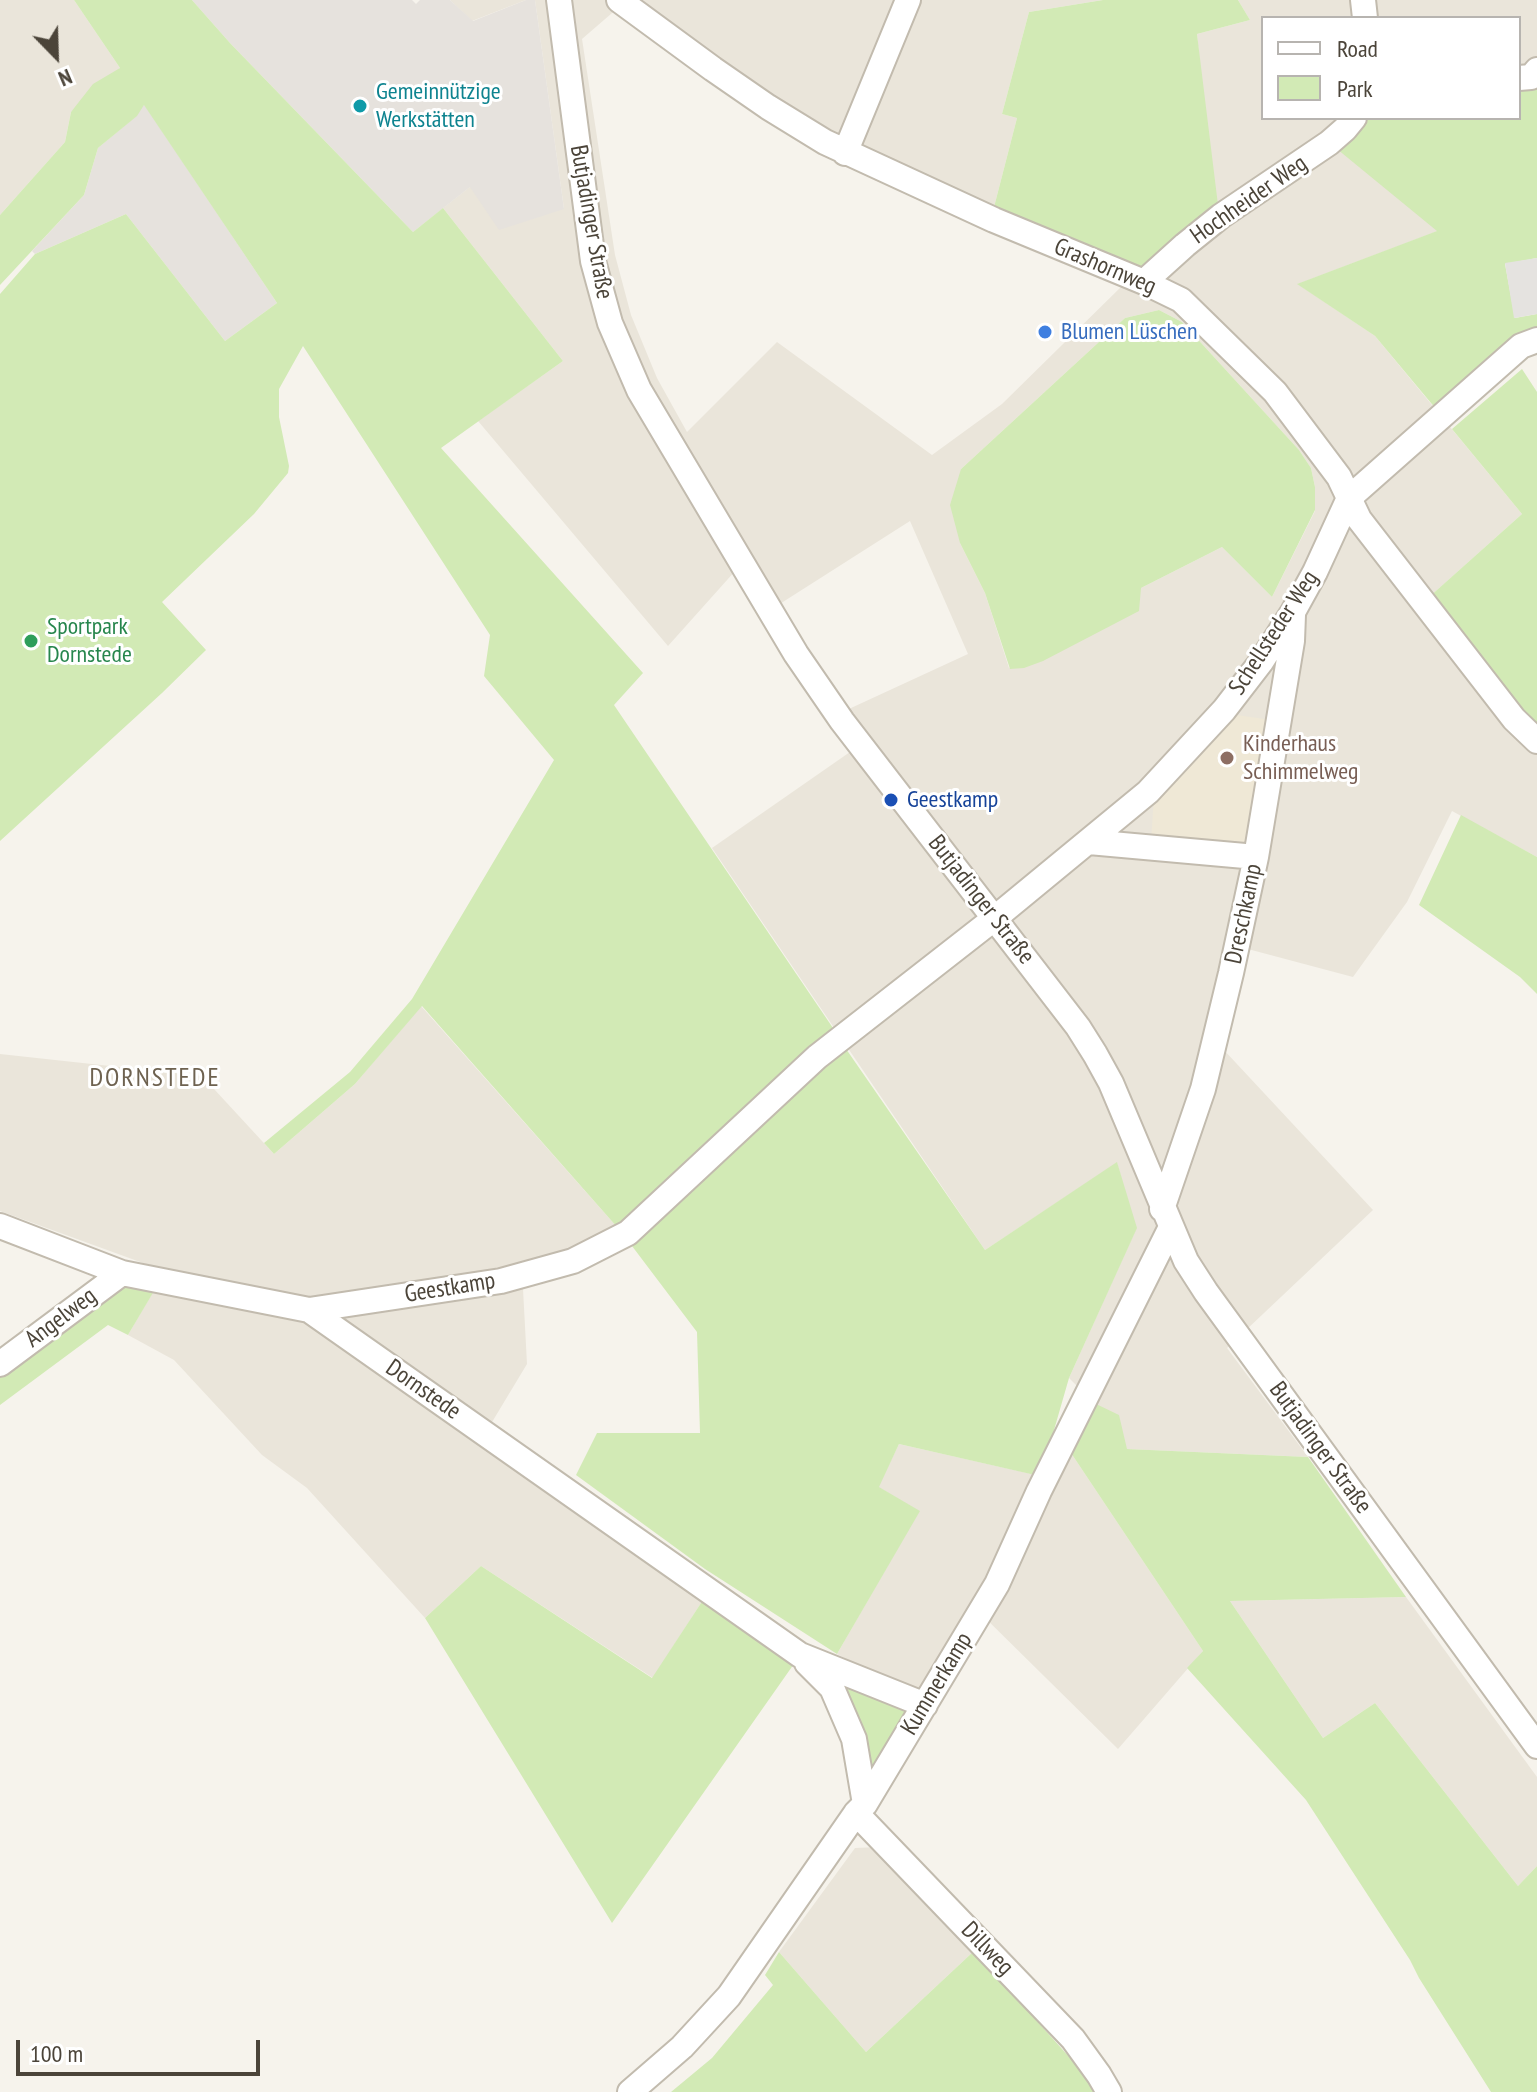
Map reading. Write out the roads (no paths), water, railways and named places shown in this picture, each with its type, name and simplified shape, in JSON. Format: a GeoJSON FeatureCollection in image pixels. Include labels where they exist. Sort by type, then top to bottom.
{"type":"FeatureCollection","features":[{"type":"Feature","properties":{"kind":"street","name":"Butjadinger Straße"},"geometry":{"type":"LineString","coordinates":[[559,0],[593,261],[610,323],[639,390],[796,654],[842,721],[1078,1027],[1095,1054],[1111,1083],[1186,1261],[1206,1292],[1537,1746]]}},
{"type":"Feature","properties":{"kind":"street","name":"Grashornweg"},"geometry":{"type":"LineString","coordinates":[[619,0],[768,107],[845,153],[1181,300],[1275,392],[1339,477],[1359,519],[1514,719],[1537,741]]}},
{"type":"Feature","properties":{"kind":"street"},"geometry":{"type":"LineString","coordinates":[[845,153],[908,0]]}},
{"type":"Feature","properties":{"kind":"street","name":"Hochheider Weg"},"geometry":{"type":"LineString","coordinates":[[1144,282],[1221,216],[1329,143],[1352,120]]}},
{"type":"Feature","properties":{"kind":"street","name":"Schellsteder Weg"},"geometry":{"type":"LineString","coordinates":[[995,918],[1148,792],[1224,710],[1261,662],[1293,612],[1349,498],[1521,346],[1537,340]]}},
{"type":"Feature","properties":{"kind":"street","name":"Dreschkamp"},"geometry":{"type":"LineString","coordinates":[[1166,1218],[1203,1089],[1256,857],[1292,641],[1293,612]]}},
{"type":"Feature","properties":{"kind":"street"},"geometry":{"type":"LineString","coordinates":[[1089,842],[1256,857]]}},
{"type":"Feature","properties":{"kind":"street","name":"Geestkamp"},"geometry":{"type":"LineString","coordinates":[[309,1310],[501,1281],[573,1261],[628,1233],[817,1057],[995,918]]}},
{"type":"Feature","properties":{"kind":"street","name":"Kummerkamp"},"geometry":{"type":"LineString","coordinates":[[630,2092],[682,2047],[729,1996],[860,1808],[925,1705],[997,1584],[1166,1218]]}},
{"type":"Feature","properties":{"kind":"street","name":"Dornstede"},"geometry":{"type":"LineString","coordinates":[[0,1226],[122,1273],[309,1310],[800,1655],[832,1688],[854,1739],[860,1808]]}},
{"type":"Feature","properties":{"kind":"street","name":"Angelweg"},"geometry":{"type":"LineString","coordinates":[[0,1364],[122,1273]]}},
{"type":"Feature","properties":{"kind":"street","name":"Dornstede"},"geometry":{"type":"LineString","coordinates":[[800,1655],[925,1705]]}},
{"type":"Feature","properties":{"kind":"street","name":"Dillweg"},"geometry":{"type":"LineString","coordinates":[[860,1808],[1073,2039],[1109,2092]]}},
{"type":"Feature","properties":{"kind":"place","name":"Gemeinnützige Werkstätten"},"geometry":{"type":"Point","coordinates":[360,106]}},
{"type":"Feature","properties":{"kind":"place","name":"Blumen Lüschen"},"geometry":{"type":"Point","coordinates":[1045,332]}},
{"type":"Feature","properties":{"kind":"place","name":"Sportpark Dornstede"},"geometry":{"type":"Point","coordinates":[31,641]}},
{"type":"Feature","properties":{"kind":"place","name":"Kinderhaus Schimmelweg"},"geometry":{"type":"Point","coordinates":[1227,758]}},
{"type":"Feature","properties":{"kind":"place","name":"Geestkamp"},"geometry":{"type":"Point","coordinates":[891,800]}},
{"type":"Feature","properties":{"kind":"district","name":"DORNSTEDE"},"geometry":{"type":"Point","coordinates":[155,1079]}}]}
